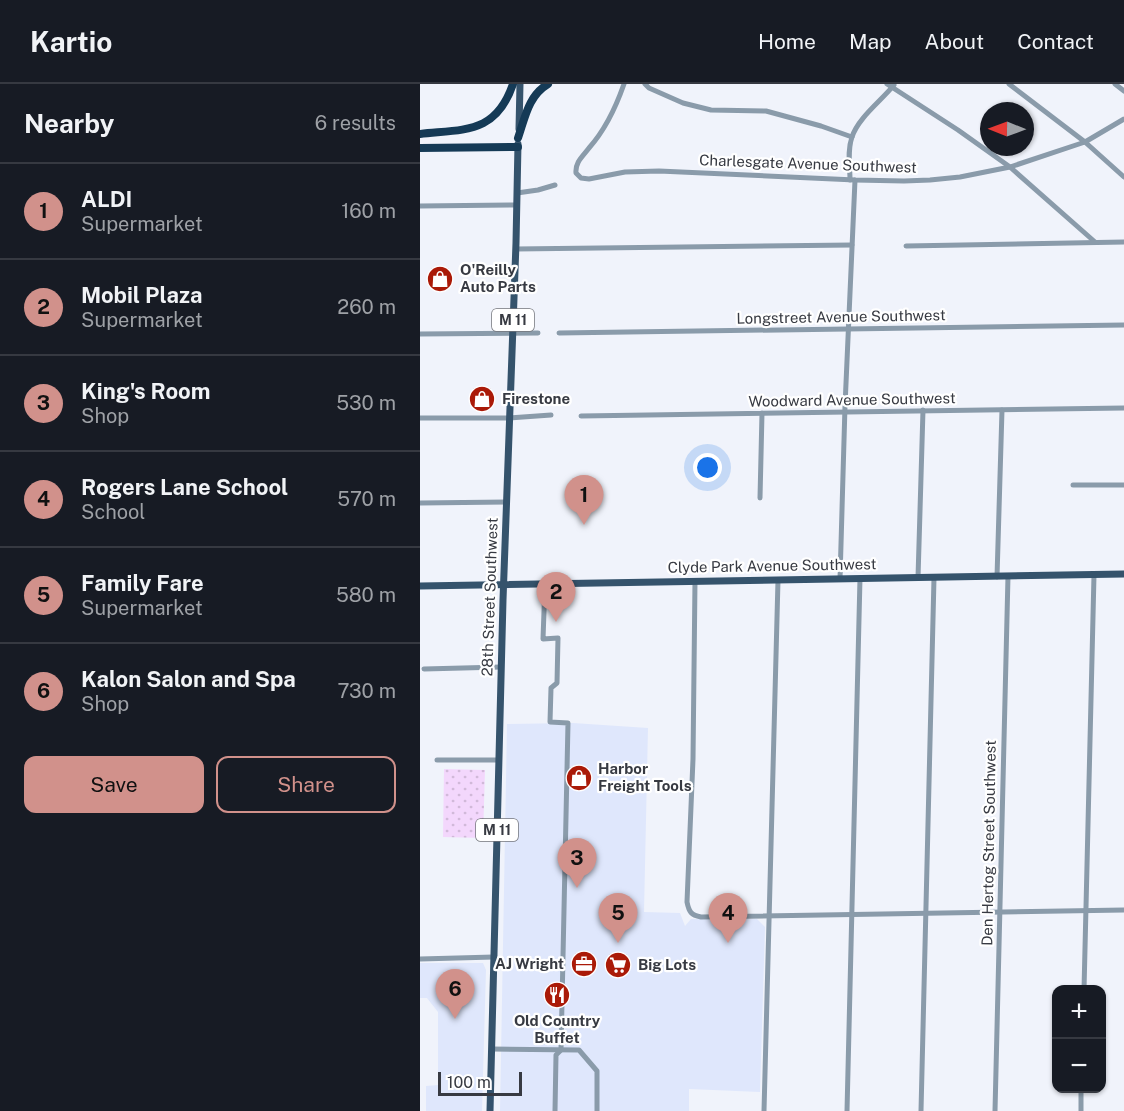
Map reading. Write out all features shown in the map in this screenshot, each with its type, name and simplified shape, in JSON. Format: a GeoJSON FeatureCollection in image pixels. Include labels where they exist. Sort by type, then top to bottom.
{"type":"FeatureCollection","features":[{"type":"Feature","properties":{"kind":"highway"},"geometry":{"type":"LineString","coordinates":[[420,134],[467,129],[486,123],[503,106],[513,84]]}},
{"type":"Feature","properties":{"kind":"highway"},"geometry":{"type":"LineString","coordinates":[[420,148],[518,143],[531,100],[548,84]]}},
{"type":"Feature","properties":{"kind":"main road","name":"28th Street Southwest"},"geometry":{"type":"LineString","coordinates":[[490,1111],[503,584],[520,84]]}},
{"type":"Feature","properties":{"kind":"main road","name":"Clyde Park Avenue Southwest"},"geometry":{"type":"LineString","coordinates":[[420,586],[1124,574]]}},
{"type":"Feature","properties":{"kind":"street","name":"Charlesgate Avenue Southwest"},"geometry":{"type":"LineString","coordinates":[[624,84],[612,115],[597,140],[576,165],[576,173],[581,178],[625,172],[659,171],[904,182],[960,177],[1010,167],[1086,142],[1124,119]]}},
{"type":"Feature","properties":{"kind":"street"},"geometry":{"type":"LineString","coordinates":[[645,84],[683,103],[711,110],[765,111],[852,136]]}},
{"type":"Feature","properties":{"kind":"street"},"geometry":{"type":"LineString","coordinates":[[1009,84],[1086,142],[1124,177]]}},
{"type":"Feature","properties":{"kind":"street"},"geometry":{"type":"LineString","coordinates":[[1115,84],[1124,91]]}},
{"type":"Feature","properties":{"kind":"street"},"geometry":{"type":"LineString","coordinates":[[840,579],[852,245],[853,180],[850,149],[852,136],[859,124],[891,85],[1010,167],[1095,242]]}},
{"type":"Feature","properties":{"kind":"street"},"geometry":{"type":"LineString","coordinates":[[517,193],[555,185]]}},
{"type":"Feature","properties":{"kind":"street"},"geometry":{"type":"LineString","coordinates":[[420,206],[517,205]]}},
{"type":"Feature","properties":{"kind":"street"},"geometry":{"type":"LineString","coordinates":[[906,246],[1124,242]]}},
{"type":"Feature","properties":{"kind":"street"},"geometry":{"type":"LineString","coordinates":[[516,249],[852,245]]}},
{"type":"Feature","properties":{"kind":"street","name":"Longstreet Avenue Southwest"},"geometry":{"type":"LineString","coordinates":[[559,333],[1124,325]]}},
{"type":"Feature","properties":{"kind":"street"},"geometry":{"type":"LineString","coordinates":[[420,334],[538,333]]}},
{"type":"Feature","properties":{"kind":"street","name":"Woodward Avenue Southwest"},"geometry":{"type":"LineString","coordinates":[[581,416],[1124,408]]}},
{"type":"Feature","properties":{"kind":"street"},"geometry":{"type":"LineString","coordinates":[[918,578],[923,410]]}},
{"type":"Feature","properties":{"kind":"street"},"geometry":{"type":"LineString","coordinates":[[997,577],[1002,410]]}},
{"type":"Feature","properties":{"kind":"street"},"geometry":{"type":"LineString","coordinates":[[760,498],[762,413]]}},
{"type":"Feature","properties":{"kind":"street"},"geometry":{"type":"LineString","coordinates":[[420,418],[509,418],[551,415]]}},
{"type":"Feature","properties":{"kind":"street"},"geometry":{"type":"LineString","coordinates":[[1073,485],[1124,485]]}},
{"type":"Feature","properties":{"kind":"street"},"geometry":{"type":"LineString","coordinates":[[420,503],[507,502]]}},
{"type":"Feature","properties":{"kind":"street"},"geometry":{"type":"LineString","coordinates":[[1084,985],[1094,575]]}},
{"type":"Feature","properties":{"kind":"street","name":"Den Hertog Street Southwest"},"geometry":{"type":"LineString","coordinates":[[995,1111],[1008,576]]}},
{"type":"Feature","properties":{"kind":"street"},"geometry":{"type":"LineString","coordinates":[[847,1111],[860,578]]}},
{"type":"Feature","properties":{"kind":"street"},"geometry":{"type":"LineString","coordinates":[[921,1111],[934,578]]}},
{"type":"Feature","properties":{"kind":"street"},"geometry":{"type":"LineString","coordinates":[[764,1111],[778,580]]}},
{"type":"Feature","properties":{"kind":"street"},"geometry":{"type":"LineString","coordinates":[[695,581],[693,759],[687,902],[689,911],[693,915],[701,917],[1124,910]]}},
{"type":"Feature","properties":{"kind":"street"},"geometry":{"type":"LineString","coordinates":[[544,584],[543,639],[558,638],[557,683],[551,688],[550,722],[568,723],[561,1050],[556,1055],[555,1111]]}},
{"type":"Feature","properties":{"kind":"street"},"geometry":{"type":"LineString","coordinates":[[424,669],[501,667]]}},
{"type":"Feature","properties":{"kind":"street"},"geometry":{"type":"LineString","coordinates":[[438,760],[499,760]]}},
{"type":"Feature","properties":{"kind":"street"},"geometry":{"type":"LineString","coordinates":[[420,959],[494,957]]}},
{"type":"Feature","properties":{"kind":"street"},"geometry":{"type":"LineString","coordinates":[[492,1049],[579,1050],[597,1071],[597,1111]]}},
{"type":"Feature","properties":{"kind":"street"},"geometry":{"type":"LineString","coordinates":[[1081,1111],[1082,1093]]}},
{"type":"Feature","properties":{"kind":"shaded area"},"geometry":{"type":"Polygon","coordinates":[[[573,723],[648,728],[644,912],[680,913],[685,926],[691,919],[757,919],[765,927],[760,1092],[689,1089],[689,1111],[500,1111],[507,724],[573,723]]]}},
{"type":"Feature","properties":{"kind":"shaded area"},"geometry":{"type":"Polygon","coordinates":[[[444,769],[485,770],[483,838],[443,837],[444,769]]]}},
{"type":"Feature","properties":{"kind":"shaded area"},"geometry":{"type":"Polygon","coordinates":[[[420,963],[483,963],[486,970],[482,1111],[426,1111],[426,1086],[438,1085],[438,1012],[427,998],[420,998],[420,963]]]}},
{"type":"Feature","properties":{"kind":"place","name":"O'Reilly Auto Parts"},"geometry":{"type":"Point","coordinates":[440,279]}},
{"type":"Feature","properties":{"kind":"place","name":"Firestone"},"geometry":{"type":"Point","coordinates":[482,399]}},
{"type":"Feature","properties":{"kind":"place","name":"ALDI"},"geometry":{"type":"Point","coordinates":[584,525]}},
{"type":"Feature","properties":{"kind":"place","name":"Mobil Plaza"},"geometry":{"type":"Point","coordinates":[556,622]}},
{"type":"Feature","properties":{"kind":"place","name":"Harbor Freight Tools"},"geometry":{"type":"Point","coordinates":[579,778]}},
{"type":"Feature","properties":{"kind":"place","name":"King's Room"},"geometry":{"type":"Point","coordinates":[577,888]}},
{"type":"Feature","properties":{"kind":"place","name":"Family Fare"},"geometry":{"type":"Point","coordinates":[618,943]}},
{"type":"Feature","properties":{"kind":"place","name":"Rogers Lane School"},"geometry":{"type":"Point","coordinates":[728,943]}},
{"type":"Feature","properties":{"kind":"place","name":"AJ Wright"},"geometry":{"type":"Point","coordinates":[584,964]}},
{"type":"Feature","properties":{"kind":"place","name":"Big Lots"},"geometry":{"type":"Point","coordinates":[618,965]}},
{"type":"Feature","properties":{"kind":"place","name":"Old Country Buffet"},"geometry":{"type":"Point","coordinates":[557,995]}},
{"type":"Feature","properties":{"kind":"place","name":"Kalon Salon and Spa"},"geometry":{"type":"Point","coordinates":[455,1019]}}]}
